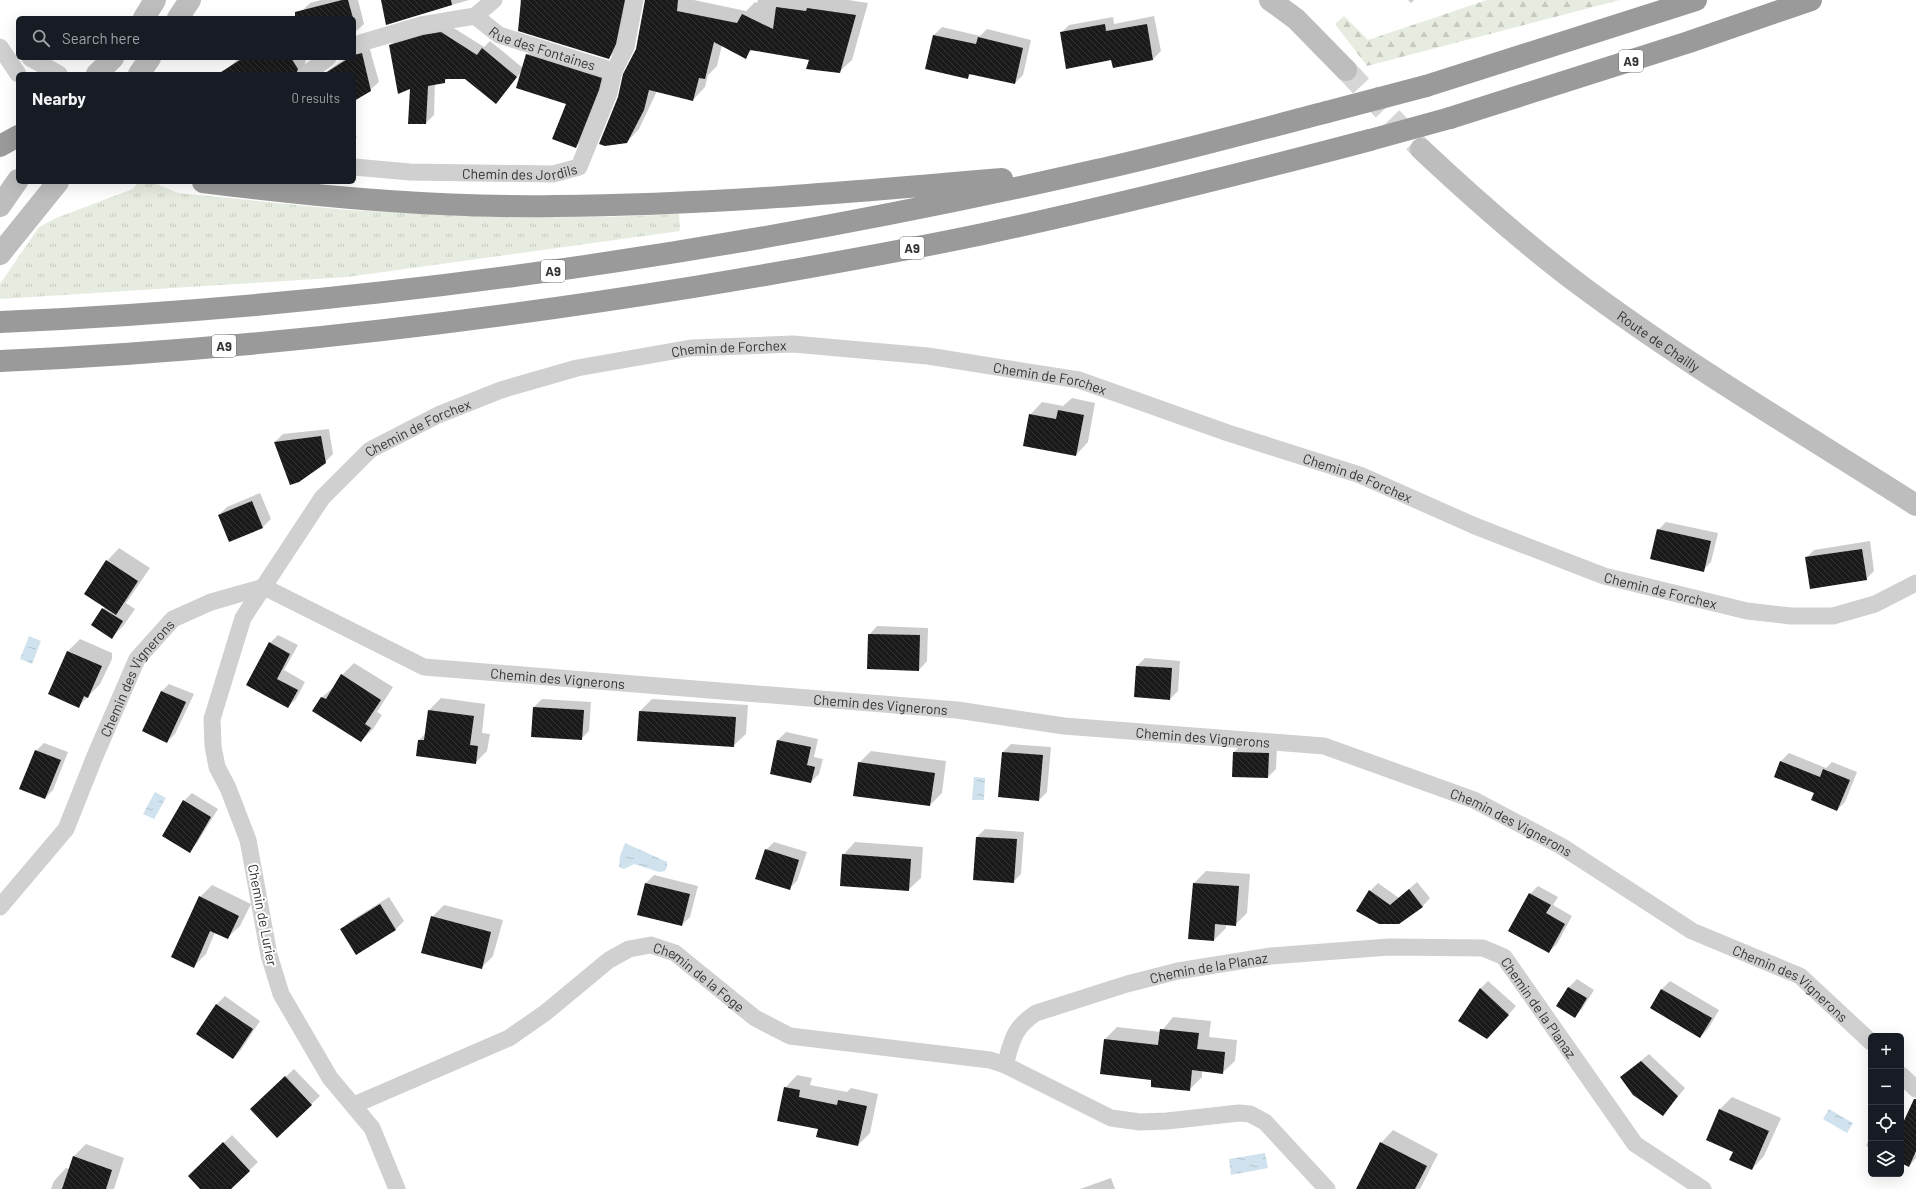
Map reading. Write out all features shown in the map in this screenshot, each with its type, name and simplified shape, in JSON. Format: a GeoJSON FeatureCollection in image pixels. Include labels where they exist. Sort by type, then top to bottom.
{"type":"FeatureCollection","features":[{"type":"Feature","properties":{"kind":"highway","name":"A9"},"geometry":{"type":"LineString","coordinates":[[0,322],[75,319],[310,299],[440,286],[554,271],[866,219],[1099,170],[1426,86],[1696,0]]}},
{"type":"Feature","properties":{"kind":"highway","name":"A9"},"geometry":{"type":"LineString","coordinates":[[0,361],[168,351],[310,338],[538,311],[817,266],[988,233],[1203,184],[1450,118],[1601,71],[1811,0]]}},
{"type":"Feature","properties":{"kind":"highway"},"geometry":{"type":"LineString","coordinates":[[0,146],[16,137]]}},
{"type":"Feature","properties":{"kind":"highway"},"geometry":{"type":"LineString","coordinates":[[220,184],[312,195],[416,203],[554,206],[682,204],[816,195],[1099,170]]}},
{"type":"Feature","properties":{"kind":"street"},"geometry":{"type":"LineString","coordinates":[[145,16],[155,0]]}},
{"type":"Feature","properties":{"kind":"street"},"geometry":{"type":"LineString","coordinates":[[179,16],[190,0]]}},
{"type":"Feature","properties":{"kind":"street","name":"Rue des Fontaines"},"geometry":{"type":"LineString","coordinates":[[356,44],[421,25],[475,16],[494,0]]}},
{"type":"Feature","properties":{"kind":"street","name":"Chemin des Jordils"},"geometry":{"type":"LineString","coordinates":[[356,167],[410,172],[553,174],[579,167],[608,93],[614,71],[626,47],[635,0]]}},
{"type":"Feature","properties":{"kind":"street"},"geometry":{"type":"LineString","coordinates":[[1270,0],[1296,19],[1346,70]]}},
{"type":"Feature","properties":{"kind":"street","name":"Rue des Fontaines"},"geometry":{"type":"LineString","coordinates":[[475,16],[499,35],[614,71]]}},
{"type":"Feature","properties":{"kind":"street"},"geometry":{"type":"LineString","coordinates":[[0,44],[16,52]]}},
{"type":"Feature","properties":{"kind":"street"},"geometry":{"type":"LineString","coordinates":[[0,48],[17,72]]}},
{"type":"Feature","properties":{"kind":"street"},"geometry":{"type":"LineString","coordinates":[[34,60],[55,72]]}},
{"type":"Feature","properties":{"kind":"street"},"geometry":{"type":"LineString","coordinates":[[99,72],[111,60]]}},
{"type":"Feature","properties":{"kind":"street"},"geometry":{"type":"LineString","coordinates":[[140,72],[149,60]]}},
{"type":"Feature","properties":{"kind":"street"},"geometry":{"type":"LineString","coordinates":[[309,72],[325,60]]}},
{"type":"Feature","properties":{"kind":"street","name":"Route de Chailly"},"geometry":{"type":"LineString","coordinates":[[1421,149],[1498,220],[1579,284],[1676,352],[1792,428],[1916,505]]}},
{"type":"Feature","properties":{"kind":"street"},"geometry":{"type":"LineString","coordinates":[[0,206],[16,183]]}},
{"type":"Feature","properties":{"kind":"street"},"geometry":{"type":"LineString","coordinates":[[0,254],[56,184]]}},
{"type":"Feature","properties":{"kind":"street","name":"Chemin de Forchex"},"geometry":{"type":"LineString","coordinates":[[243,618],[322,498],[370,450],[438,415],[501,390],[577,368],[690,348],[793,344],[928,356],[1079,380],[1228,433],[1360,475],[1475,526],[1604,576],[1747,610],[1791,616],[1833,616],[1875,604],[1916,583]]}},
{"type":"Feature","properties":{"kind":"street","name":"Chemin des Vignerons"},"geometry":{"type":"LineString","coordinates":[[0,907],[66,829],[95,756],[138,659],[173,619],[211,602],[264,587],[424,667],[950,709],[1064,726],[1324,746],[1474,800],[1561,846],[1692,930],[1800,976],[1868,1039]]}},
{"type":"Feature","properties":{"kind":"street","name":"Chemin de Lurier"},"geometry":{"type":"LineString","coordinates":[[243,618],[212,719],[213,746],[217,767],[228,788],[248,840],[269,955],[281,994],[330,1078],[372,1128],[397,1189]]}},
{"type":"Feature","properties":{"kind":"street","name":"Chemin de la Foge"},"geometry":{"type":"LineString","coordinates":[[354,1105],[509,1038],[544,1013],[609,960],[629,949],[651,945],[675,953],[755,1018],[790,1036],[990,1060],[1005,1065]]}},
{"type":"Feature","properties":{"kind":"street","name":"Chemin de la Planaz"},"geometry":{"type":"LineString","coordinates":[[1005,1065],[1014,1034],[1024,1021],[1036,1014],[1127,984],[1178,971],[1271,956],[1373,948],[1483,948],[1504,957],[1636,1144],[1703,1189]]}},
{"type":"Feature","properties":{"kind":"street"},"geometry":{"type":"LineString","coordinates":[[1005,1065],[1111,1118],[1140,1122],[1167,1121],[1239,1112],[1250,1114],[1265,1122],[1327,1189]]}},
{"type":"Feature","properties":{"kind":"street"},"geometry":{"type":"LineString","coordinates":[[1904,1078],[1916,1090]]}},
{"type":"Feature","properties":{"kind":"green space"},"geometry":{"type":"Polygon","coordinates":[[[1487,0],[1620,0],[1367,66],[1335,24],[1344,16],[1368,40],[1487,0]]]}},
{"type":"Feature","properties":{"kind":"green space"},"geometry":{"type":"Polygon","coordinates":[[[137,184],[157,184],[178,193],[347,210],[497,217],[608,217],[679,214],[680,231],[347,277],[0,299],[0,284],[39,227],[56,218],[133,189],[137,184]]]}},
{"type":"Feature","properties":{"kind":"water"},"geometry":{"type":"Polygon","coordinates":[[[29,636],[41,641],[32,664],[20,659],[29,636]]]}},
{"type":"Feature","properties":{"kind":"water"},"geometry":{"type":"Polygon","coordinates":[[[974,777],[985,778],[984,800],[972,800],[974,777]]]}},
{"type":"Feature","properties":{"kind":"water"},"geometry":{"type":"Polygon","coordinates":[[[155,792],[166,798],[154,819],[143,814],[155,792]]]}},
{"type":"Feature","properties":{"kind":"water"},"geometry":{"type":"Polygon","coordinates":[[[625,843],[667,862],[665,871],[659,872],[634,864],[624,869],[619,867],[620,856],[625,843]]]}},
{"type":"Feature","properties":{"kind":"water"},"geometry":{"type":"Polygon","coordinates":[[[1829,1109],[1853,1123],[1847,1133],[1823,1119],[1829,1109]]]}},
{"type":"Feature","properties":{"kind":"water"},"geometry":{"type":"Polygon","coordinates":[[[1265,1153],[1268,1168],[1231,1175],[1229,1159],[1265,1153]]]}},
{"type":"Feature","properties":{"kind":"building"},"geometry":{"type":"Polygon","coordinates":[[[342,0],[348,0],[352,16],[295,16],[295,12],[342,0]]]}},
{"type":"Feature","properties":{"kind":"building"},"geometry":{"type":"Polygon","coordinates":[[[381,0],[451,0],[452,5],[386,25],[381,0]]]}},
{"type":"Feature","properties":{"kind":"building"},"geometry":{"type":"Polygon","coordinates":[[[521,0],[625,0],[616,44],[609,59],[518,31],[521,0]]]}},
{"type":"Feature","properties":{"kind":"building"},"geometry":{"type":"Polygon","coordinates":[[[645,0],[678,0],[677,11],[737,23],[742,14],[773,29],[776,7],[806,11],[807,8],[856,15],[840,73],[806,69],[809,60],[750,50],[746,59],[714,42],[705,79],[699,78],[693,101],[649,90],[644,110],[627,143],[605,146],[599,144],[618,97],[623,74],[636,49],[645,0]]]}},
{"type":"Feature","properties":{"kind":"building"},"geometry":{"type":"Polygon","coordinates":[[[1105,24],[1106,31],[1147,24],[1153,60],[1113,68],[1111,60],[1066,69],[1060,32],[1105,24]]]}},
{"type":"Feature","properties":{"kind":"building"},"geometry":{"type":"Polygon","coordinates":[[[441,32],[477,55],[482,48],[517,77],[496,104],[465,79],[445,79],[445,83],[428,86],[426,124],[408,124],[410,89],[398,94],[389,45],[423,35],[441,32]]]}},
{"type":"Feature","properties":{"kind":"building"},"geometry":{"type":"Polygon","coordinates":[[[933,35],[976,44],[978,37],[1023,48],[1015,84],[969,74],[968,79],[925,69],[933,35]]]}},
{"type":"Feature","properties":{"kind":"building"},"geometry":{"type":"Polygon","coordinates":[[[362,53],[371,91],[356,100],[356,72],[327,72],[346,60],[356,60],[356,54],[362,53]]]}},
{"type":"Feature","properties":{"kind":"building"},"geometry":{"type":"Polygon","coordinates":[[[526,54],[602,78],[599,90],[576,148],[552,139],[566,104],[516,88],[526,54]]]}},
{"type":"Feature","properties":{"kind":"building"},"geometry":{"type":"Polygon","coordinates":[[[240,60],[292,60],[298,69],[297,72],[221,72],[240,60]]]}},
{"type":"Feature","properties":{"kind":"building"},"geometry":{"type":"Polygon","coordinates":[[[1058,410],[1084,415],[1076,456],[1023,446],[1029,414],[1056,419],[1058,410]]]}},
{"type":"Feature","properties":{"kind":"building"},"geometry":{"type":"Polygon","coordinates":[[[321,436],[326,463],[299,482],[290,485],[274,442],[321,436]]]}},
{"type":"Feature","properties":{"kind":"building"},"geometry":{"type":"Polygon","coordinates":[[[252,501],[263,528],[229,542],[218,515],[252,501]]]}},
{"type":"Feature","properties":{"kind":"building"},"geometry":{"type":"Polygon","coordinates":[[[1657,529],[1711,541],[1704,572],[1650,559],[1657,529]]]}},
{"type":"Feature","properties":{"kind":"building"},"geometry":{"type":"Polygon","coordinates":[[[1862,549],[1867,580],[1810,589],[1805,557],[1862,549]]]}},
{"type":"Feature","properties":{"kind":"building"},"geometry":{"type":"Polygon","coordinates":[[[106,560],[138,581],[116,615],[84,594],[106,560]]]}},
{"type":"Feature","properties":{"kind":"building"},"geometry":{"type":"Polygon","coordinates":[[[102,608],[123,621],[112,639],[91,625],[102,608]]]}},
{"type":"Feature","properties":{"kind":"building"},"geometry":{"type":"Polygon","coordinates":[[[868,634],[920,635],[919,671],[867,669],[868,634]]]}},
{"type":"Feature","properties":{"kind":"building"},"geometry":{"type":"Polygon","coordinates":[[[269,642],[290,654],[277,679],[298,690],[288,708],[246,685],[269,642]]]}},
{"type":"Feature","properties":{"kind":"building"},"geometry":{"type":"Polygon","coordinates":[[[67,651],[102,666],[88,698],[84,696],[79,708],[48,694],[67,651]]]}},
{"type":"Feature","properties":{"kind":"building"},"geometry":{"type":"Polygon","coordinates":[[[1136,666],[1172,668],[1170,700],[1134,697],[1136,666]]]}},
{"type":"Feature","properties":{"kind":"building"},"geometry":{"type":"Polygon","coordinates":[[[341,674],[381,700],[365,724],[371,728],[361,742],[312,711],[321,697],[326,699],[341,674]]]}},
{"type":"Feature","properties":{"kind":"building"},"geometry":{"type":"Polygon","coordinates":[[[161,691],[186,702],[167,743],[142,731],[161,691]]]}},
{"type":"Feature","properties":{"kind":"building"},"geometry":{"type":"Polygon","coordinates":[[[533,707],[584,710],[582,740],[531,737],[533,707]]]}},
{"type":"Feature","properties":{"kind":"building"},"geometry":{"type":"Polygon","coordinates":[[[428,710],[474,716],[470,745],[478,746],[476,764],[416,756],[418,740],[424,740],[428,710]]]}},
{"type":"Feature","properties":{"kind":"building"},"geometry":{"type":"Polygon","coordinates":[[[639,711],[736,717],[734,747],[637,741],[639,711]]]}},
{"type":"Feature","properties":{"kind":"building"},"geometry":{"type":"Polygon","coordinates":[[[777,740],[811,747],[807,765],[815,767],[811,783],[770,774],[777,740]]]}},
{"type":"Feature","properties":{"kind":"building"},"geometry":{"type":"Polygon","coordinates":[[[35,750],[61,760],[45,799],[19,789],[35,750]]]}},
{"type":"Feature","properties":{"kind":"building"},"geometry":{"type":"Polygon","coordinates":[[[1002,752],[1043,755],[1039,801],[998,797],[1002,752]]]}},
{"type":"Feature","properties":{"kind":"building"},"geometry":{"type":"Polygon","coordinates":[[[1233,752],[1269,753],[1268,778],[1232,777],[1233,752]]]}},
{"type":"Feature","properties":{"kind":"building"},"geometry":{"type":"Polygon","coordinates":[[[1780,761],[1820,777],[1823,769],[1850,780],[1837,811],[1811,800],[1814,793],[1774,777],[1780,761]]]}},
{"type":"Feature","properties":{"kind":"building"},"geometry":{"type":"Polygon","coordinates":[[[858,762],[935,773],[930,806],[853,796],[858,762]]]}},
{"type":"Feature","properties":{"kind":"building"},"geometry":{"type":"Polygon","coordinates":[[[183,800],[211,817],[190,853],[162,836],[183,800]]]}},
{"type":"Feature","properties":{"kind":"building"},"geometry":{"type":"Polygon","coordinates":[[[976,837],[1017,839],[1014,883],[973,880],[976,837]]]}},
{"type":"Feature","properties":{"kind":"building"},"geometry":{"type":"Polygon","coordinates":[[[765,849],[799,860],[790,890],[755,879],[765,849]]]}},
{"type":"Feature","properties":{"kind":"building"},"geometry":{"type":"Polygon","coordinates":[[[842,854],[911,859],[909,891],[840,886],[842,854]]]}},
{"type":"Feature","properties":{"kind":"building"},"geometry":{"type":"Polygon","coordinates":[[[645,883],[690,894],[682,926],[637,915],[645,883]]]}},
{"type":"Feature","properties":{"kind":"building"},"geometry":{"type":"Polygon","coordinates":[[[1193,883],[1239,886],[1236,926],[1215,924],[1214,941],[1188,939],[1193,883]]]}},
{"type":"Feature","properties":{"kind":"building"},"geometry":{"type":"Polygon","coordinates":[[[1409,889],[1423,907],[1399,924],[1379,924],[1356,911],[1369,890],[1390,905],[1409,889]]]}},
{"type":"Feature","properties":{"kind":"building"},"geometry":{"type":"Polygon","coordinates":[[[1529,893],[1551,905],[1546,913],[1565,924],[1549,953],[1508,931],[1529,893]]]}},
{"type":"Feature","properties":{"kind":"building"},"geometry":{"type":"Polygon","coordinates":[[[199,896],[239,916],[228,939],[210,931],[194,968],[171,957],[199,896]]]}},
{"type":"Feature","properties":{"kind":"building"},"geometry":{"type":"Polygon","coordinates":[[[380,904],[396,930],[356,955],[340,929],[380,904]]]}},
{"type":"Feature","properties":{"kind":"building"},"geometry":{"type":"Polygon","coordinates":[[[431,916],[491,932],[482,969],[421,953],[431,916]]]}},
{"type":"Feature","properties":{"kind":"building"},"geometry":{"type":"Polygon","coordinates":[[[1568,987],[1587,998],[1575,1018],[1556,1006],[1568,987]]]}},
{"type":"Feature","properties":{"kind":"building"},"geometry":{"type":"Polygon","coordinates":[[[1480,988],[1509,1015],[1487,1039],[1458,1021],[1480,988]]]}},
{"type":"Feature","properties":{"kind":"building"},"geometry":{"type":"Polygon","coordinates":[[[1661,989],[1712,1018],[1700,1038],[1650,1008],[1661,989]]]}},
{"type":"Feature","properties":{"kind":"building"},"geometry":{"type":"Polygon","coordinates":[[[216,1004],[253,1029],[233,1059],[196,1034],[216,1004]]]}},
{"type":"Feature","properties":{"kind":"building"},"geometry":{"type":"Polygon","coordinates":[[[1160,1029],[1199,1033],[1197,1049],[1225,1052],[1223,1074],[1192,1070],[1190,1091],[1151,1087],[1151,1080],[1100,1074],[1104,1039],[1158,1045],[1160,1029]]]}},
{"type":"Feature","properties":{"kind":"building"},"geometry":{"type":"Polygon","coordinates":[[[1641,1061],[1678,1096],[1663,1116],[1633,1095],[1620,1077],[1641,1061]]]}},
{"type":"Feature","properties":{"kind":"building"},"geometry":{"type":"Polygon","coordinates":[[[285,1076],[312,1105],[277,1138],[250,1109],[285,1076]]]}},
{"type":"Feature","properties":{"kind":"building"},"geometry":{"type":"Polygon","coordinates":[[[784,1087],[800,1090],[799,1097],[837,1105],[838,1100],[867,1106],[858,1146],[816,1137],[818,1129],[777,1121],[784,1087]]]}},
{"type":"Feature","properties":{"kind":"building"},"geometry":{"type":"Polygon","coordinates":[[[1914,1099],[1916,1099],[1916,1151],[1909,1167],[1904,1164],[1904,1121],[1914,1099]]]}},
{"type":"Feature","properties":{"kind":"building"},"geometry":{"type":"Polygon","coordinates":[[[1719,1109],[1769,1131],[1752,1170],[1729,1160],[1733,1152],[1706,1140],[1719,1109]]]}},
{"type":"Feature","properties":{"kind":"building"},"geometry":{"type":"Polygon","coordinates":[[[223,1142],[250,1171],[231,1189],[200,1189],[188,1176],[223,1142]]]}},
{"type":"Feature","properties":{"kind":"building"},"geometry":{"type":"Polygon","coordinates":[[[1380,1142],[1427,1166],[1415,1189],[1356,1189],[1380,1142]]]}},
{"type":"Feature","properties":{"kind":"building"},"geometry":{"type":"Polygon","coordinates":[[[73,1156],[112,1170],[106,1189],[62,1189],[73,1156]]]}},
{"type":"Feature","properties":{"kind":"tunnel"},"geometry":{"type":"LineString","coordinates":[[1346,70],[1421,149]]}}]}
